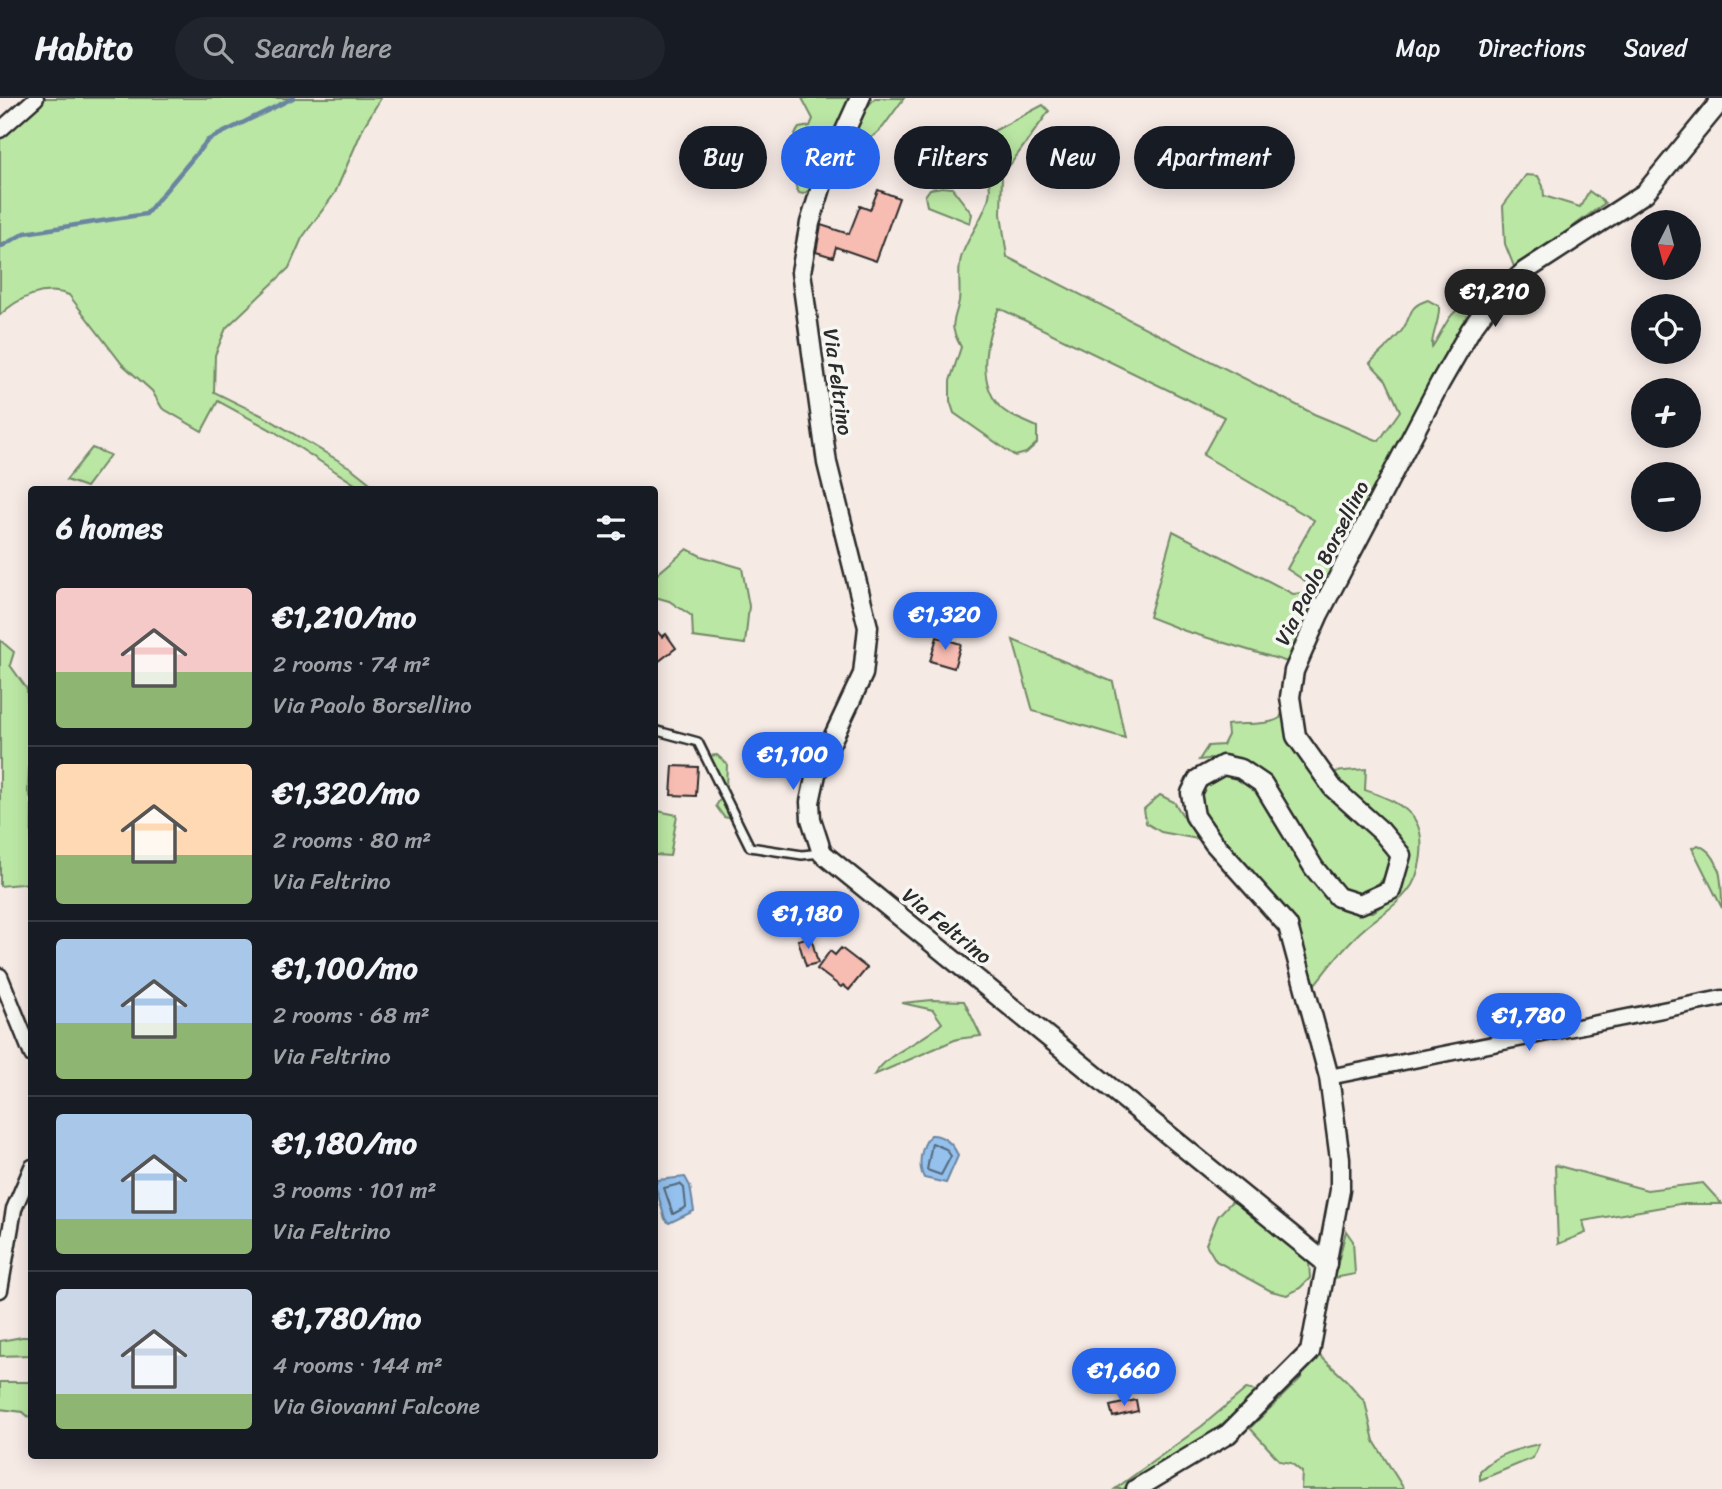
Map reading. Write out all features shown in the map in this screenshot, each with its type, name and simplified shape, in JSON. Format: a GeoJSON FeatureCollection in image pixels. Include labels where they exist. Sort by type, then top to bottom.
{"type":"FeatureCollection","features":[{"type":"Feature","properties":{"kind":"street"},"geometry":{"type":"LineString","coordinates":[[0,130],[36,98]]}},
{"type":"Feature","properties":{"kind":"street","name":"Via Feltrino"},"geometry":{"type":"LineString","coordinates":[[860,98],[825,176],[810,223],[801,272],[827,463],[864,601],[868,627],[863,674],[816,774],[810,802],[811,819],[822,853],[1327,1264]]}},
{"type":"Feature","properties":{"kind":"street","name":"Via Paolo Borsellino"},"geometry":{"type":"LineString","coordinates":[[1136,1489],[1228,1434],[1310,1352],[1340,1190],[1340,1159],[1329,1077],[1288,926],[1213,842],[1195,816],[1191,793],[1198,779],[1213,769],[1223,765],[1241,769],[1262,784],[1314,868],[1338,897],[1360,904],[1391,890],[1401,855],[1381,831],[1334,789],[1296,736],[1290,697],[1294,671],[1320,614],[1440,383],[1490,303],[1525,271],[1645,193],[1715,108],[1720,98]]}},
{"type":"Feature","properties":{"kind":"street"},"geometry":{"type":"LineString","coordinates":[[0,976],[28,1045]]}},
{"type":"Feature","properties":{"kind":"street"},"geometry":{"type":"LineString","coordinates":[[1329,1077],[1722,998]]}},
{"type":"Feature","properties":{"kind":"street"},"geometry":{"type":"LineString","coordinates":[[0,1290],[14,1209],[28,1176]]}},
{"type":"Feature","properties":{"kind":"lane"},"geometry":{"type":"LineString","coordinates":[[658,731],[698,742],[750,847],[802,855],[822,853]]}},
{"type":"Feature","properties":{"kind":"green space"},"geometry":{"type":"Polygon","coordinates":[[[39,98],[381,98],[364,126],[335,193],[302,238],[289,268],[226,328],[215,355],[214,392],[265,417],[351,468],[374,486],[358,486],[275,432],[218,401],[202,431],[162,408],[152,391],[122,364],[69,295],[41,292],[15,303],[0,315],[0,132],[39,98]]]}},
{"type":"Feature","properties":{"kind":"green space"},"geometry":{"type":"Polygon","coordinates":[[[802,98],[858,98],[840,126],[810,126],[813,119],[802,98]]]}},
{"type":"Feature","properties":{"kind":"green space"},"geometry":{"type":"Polygon","coordinates":[[[875,98],[904,98],[880,130],[880,126],[854,126],[875,98]]]}},
{"type":"Feature","properties":{"kind":"green space"},"geometry":{"type":"Polygon","coordinates":[[[1043,105],[1049,111],[1038,126],[1026,126],[1026,143],[1012,162],[1012,126],[1003,126],[1043,105]]]}},
{"type":"Feature","properties":{"kind":"green space"},"geometry":{"type":"Polygon","coordinates":[[[1526,175],[1538,176],[1544,196],[1580,207],[1589,191],[1605,203],[1515,269],[1505,244],[1503,206],[1526,175]]]}},
{"type":"Feature","properties":{"kind":"green space"},"geometry":{"type":"Polygon","coordinates":[[[797,189],[811,189],[803,194],[797,189]]]}},
{"type":"Feature","properties":{"kind":"green space"},"geometry":{"type":"Polygon","coordinates":[[[930,189],[953,189],[972,214],[970,223],[927,206],[925,196],[930,189]]]}},
{"type":"Feature","properties":{"kind":"green space"},"geometry":{"type":"Polygon","coordinates":[[[990,189],[1002,189],[1001,214],[1007,257],[1314,414],[1379,441],[1400,411],[1386,380],[1370,363],[1400,333],[1413,308],[1421,303],[1428,300],[1439,306],[1432,347],[1456,310],[1470,303],[1474,310],[1441,360],[1288,662],[1185,631],[1149,617],[1173,531],[1293,594],[1312,592],[1314,587],[1287,569],[1314,520],[1203,455],[1224,417],[999,308],[987,345],[987,383],[1002,410],[1037,427],[1037,443],[1026,453],[1015,456],[954,413],[950,401],[950,381],[961,347],[953,324],[959,301],[960,263],[989,198],[990,189]]]}},
{"type":"Feature","properties":{"kind":"green space"},"geometry":{"type":"Polygon","coordinates":[[[92,448],[110,455],[87,486],[66,480],[92,448]]]}},
{"type":"Feature","properties":{"kind":"green space"},"geometry":{"type":"Polygon","coordinates":[[[687,549],[742,568],[749,606],[745,644],[693,637],[692,616],[669,601],[658,598],[658,573],[687,549]]]}},
{"type":"Feature","properties":{"kind":"green space"},"geometry":{"type":"Polygon","coordinates":[[[0,640],[14,652],[10,665],[27,689],[28,883],[0,886],[0,640]]]}},
{"type":"Feature","properties":{"kind":"green space"},"geometry":{"type":"Polygon","coordinates":[[[1013,640],[1113,682],[1125,738],[1033,711],[1013,640]]]}},
{"type":"Feature","properties":{"kind":"green space"},"geometry":{"type":"Polygon","coordinates":[[[1283,710],[1287,724],[1394,857],[1389,871],[1381,880],[1359,895],[1341,889],[1314,854],[1276,790],[1252,765],[1225,757],[1199,760],[1208,746],[1223,745],[1228,735],[1227,725],[1275,721],[1280,718],[1283,710]]]}},
{"type":"Feature","properties":{"kind":"green space"},"geometry":{"type":"Polygon","coordinates":[[[717,755],[727,764],[726,787],[738,820],[724,817],[716,806],[722,796],[717,782],[709,772],[708,756],[717,755]]]}},
{"type":"Feature","properties":{"kind":"green space"},"geometry":{"type":"Polygon","coordinates":[[[1366,769],[1365,790],[1399,805],[1415,820],[1421,837],[1419,867],[1412,885],[1402,897],[1352,940],[1315,984],[1299,939],[1206,822],[1200,796],[1203,787],[1216,777],[1233,776],[1249,783],[1267,802],[1291,849],[1315,882],[1347,907],[1373,912],[1395,896],[1406,865],[1333,772],[1366,769]]]}},
{"type":"Feature","properties":{"kind":"green space"},"geometry":{"type":"Polygon","coordinates":[[[1160,795],[1174,802],[1198,839],[1161,832],[1146,823],[1144,809],[1160,795]]]}},
{"type":"Feature","properties":{"kind":"green space"},"geometry":{"type":"Polygon","coordinates":[[[658,811],[677,815],[670,856],[658,855],[658,811]]]}},
{"type":"Feature","properties":{"kind":"green space"},"geometry":{"type":"Polygon","coordinates":[[[1698,845],[1712,856],[1716,863],[1721,880],[1722,908],[1692,848],[1698,845]]]}},
{"type":"Feature","properties":{"kind":"green space"},"geometry":{"type":"Polygon","coordinates":[[[964,1001],[981,1036],[957,1039],[874,1075],[889,1059],[942,1023],[933,1010],[902,1003],[964,1001]]]}},
{"type":"Feature","properties":{"kind":"green space"},"geometry":{"type":"Polygon","coordinates":[[[1555,1165],[1647,1190],[1703,1183],[1722,1204],[1679,1204],[1583,1221],[1586,1233],[1558,1244],[1555,1165]]]}},
{"type":"Feature","properties":{"kind":"green space"},"geometry":{"type":"Polygon","coordinates":[[[1231,1202],[1243,1204],[1290,1242],[1309,1262],[1310,1278],[1300,1288],[1287,1295],[1271,1291],[1216,1261],[1206,1244],[1218,1216],[1231,1202]]]}},
{"type":"Feature","properties":{"kind":"green space"},"geometry":{"type":"Polygon","coordinates":[[[1346,1231],[1353,1241],[1355,1274],[1334,1278],[1346,1231]]]}},
{"type":"Feature","properties":{"kind":"green space"},"geometry":{"type":"Polygon","coordinates":[[[28,1337],[28,1355],[0,1356],[0,1341],[28,1337]]]}},
{"type":"Feature","properties":{"kind":"green space"},"geometry":{"type":"Polygon","coordinates":[[[1314,1350],[1365,1402],[1374,1441],[1404,1489],[1301,1489],[1302,1472],[1291,1463],[1280,1461],[1250,1428],[1301,1378],[1314,1350]]]}},
{"type":"Feature","properties":{"kind":"green space"},"geometry":{"type":"Polygon","coordinates":[[[0,1382],[28,1382],[28,1416],[23,1412],[0,1409],[0,1382]]]}},
{"type":"Feature","properties":{"kind":"green space"},"geometry":{"type":"Polygon","coordinates":[[[1246,1389],[1262,1392],[1178,1456],[1123,1489],[1115,1489],[1202,1426],[1246,1389]]]}},
{"type":"Feature","properties":{"kind":"green space"},"geometry":{"type":"Polygon","coordinates":[[[1539,1444],[1533,1458],[1480,1480],[1480,1471],[1493,1460],[1515,1450],[1539,1444]]]}},
{"type":"Feature","properties":{"kind":"water"},"geometry":{"type":"Polygon","coordinates":[[[930,1135],[947,1141],[958,1156],[946,1183],[924,1178],[922,1173],[921,1156],[930,1135]]]}},
{"type":"Feature","properties":{"kind":"water"},"geometry":{"type":"Polygon","coordinates":[[[685,1177],[690,1186],[694,1211],[669,1223],[665,1219],[658,1195],[658,1180],[685,1177]]]}},
{"type":"Feature","properties":{"kind":"building"},"geometry":{"type":"Polygon","coordinates":[[[878,190],[899,198],[876,261],[836,247],[833,257],[816,252],[821,225],[849,234],[860,206],[870,210],[878,190]]]}},
{"type":"Feature","properties":{"kind":"building"},"geometry":{"type":"Polygon","coordinates":[[[658,632],[662,637],[666,634],[676,648],[658,662],[658,632]]]}},
{"type":"Feature","properties":{"kind":"building"},"geometry":{"type":"Polygon","coordinates":[[[937,637],[961,644],[954,668],[930,661],[937,637]]]}},
{"type":"Feature","properties":{"kind":"building"},"geometry":{"type":"Polygon","coordinates":[[[673,766],[698,767],[696,796],[671,795],[673,766]]]}},
{"type":"Feature","properties":{"kind":"building"},"geometry":{"type":"Polygon","coordinates":[[[811,937],[818,963],[806,966],[798,940],[811,937]]]}},
{"type":"Feature","properties":{"kind":"building"},"geometry":{"type":"Polygon","coordinates":[[[841,948],[867,968],[849,990],[817,969],[830,951],[835,955],[841,948]]]}},
{"type":"Feature","properties":{"kind":"building"},"geometry":{"type":"Polygon","coordinates":[[[1136,1400],[1138,1411],[1113,1417],[1110,1406],[1136,1400]]]}},
{"type":"Feature","properties":{"kind":"waterway"},"geometry":{"type":"LineString","coordinates":[[0,247],[25,233],[146,214],[208,140],[293,98]]}}]}
